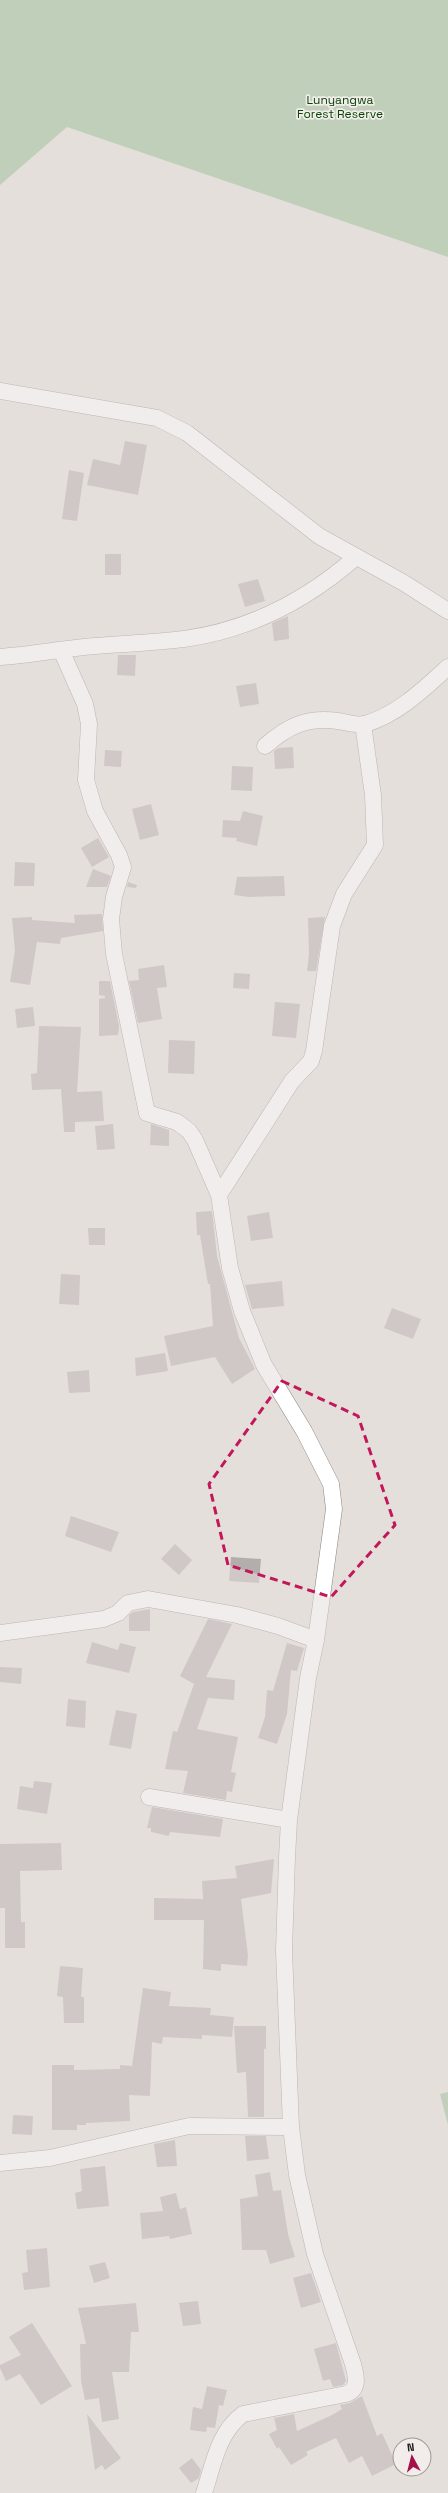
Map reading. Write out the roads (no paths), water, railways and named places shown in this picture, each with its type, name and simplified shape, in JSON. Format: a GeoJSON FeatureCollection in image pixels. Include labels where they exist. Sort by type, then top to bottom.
{"type":"FeatureCollection","features":[{"type":"Feature","properties":{"kind":"street"},"geometry":{"type":"LineString","coordinates":[[0,391],[157,418],[187,433],[319,536],[404,583],[448,611]]}},
{"type":"Feature","properties":{"kind":"street"},"geometry":{"type":"LineString","coordinates":[[0,657],[184,639],[253,621],[295,603],[322,585],[356,557]]}},
{"type":"Feature","properties":{"kind":"street"},"geometry":{"type":"LineString","coordinates":[[61,650],[85,704],[89,724],[86,780],[95,811],[119,855],[123,867],[114,897],[111,919],[114,954],[147,1113],[176,1122],[189,1131],[195,1140],[219,1195],[230,1268],[242,1311],[264,1365],[304,1431],[331,1484],[334,1510],[316,1640],[308,1678],[290,1820],[284,1951],[291,2127],[297,2175],[315,2254],[353,2364],[356,2386],[352,2392],[346,2394],[242,2414],[232,2422],[223,2435],[204,2493]]}},
{"type":"Feature","properties":{"kind":"street"},"geometry":{"type":"LineString","coordinates":[[265,746],[279,734],[299,723],[330,720],[363,724],[388,715],[448,667]]}},
{"type":"Feature","properties":{"kind":"street"},"geometry":{"type":"LineString","coordinates":[[219,1195],[292,1081],[311,1061],[314,1051],[332,926],[344,894],[375,845],[373,794],[363,724]]}},
{"type":"Feature","properties":{"kind":"street"},"geometry":{"type":"LineString","coordinates":[[0,1633],[104,1619],[118,1613],[128,1603],[148,1599],[237,1615],[278,1626],[316,1640]]}},
{"type":"Feature","properties":{"kind":"street"},"geometry":{"type":"LineString","coordinates":[[149,1797],[290,1820]]}},
{"type":"Feature","properties":{"kind":"street"},"geometry":{"type":"LineString","coordinates":[[0,2163],[50,2158],[190,2126],[291,2127]]}},
{"type":"Feature","properties":{"kind":"park label","name":"Lunyangwa Forest Reserve"},"geometry":{"type":"Point","coordinates":[340,107]}}]}
